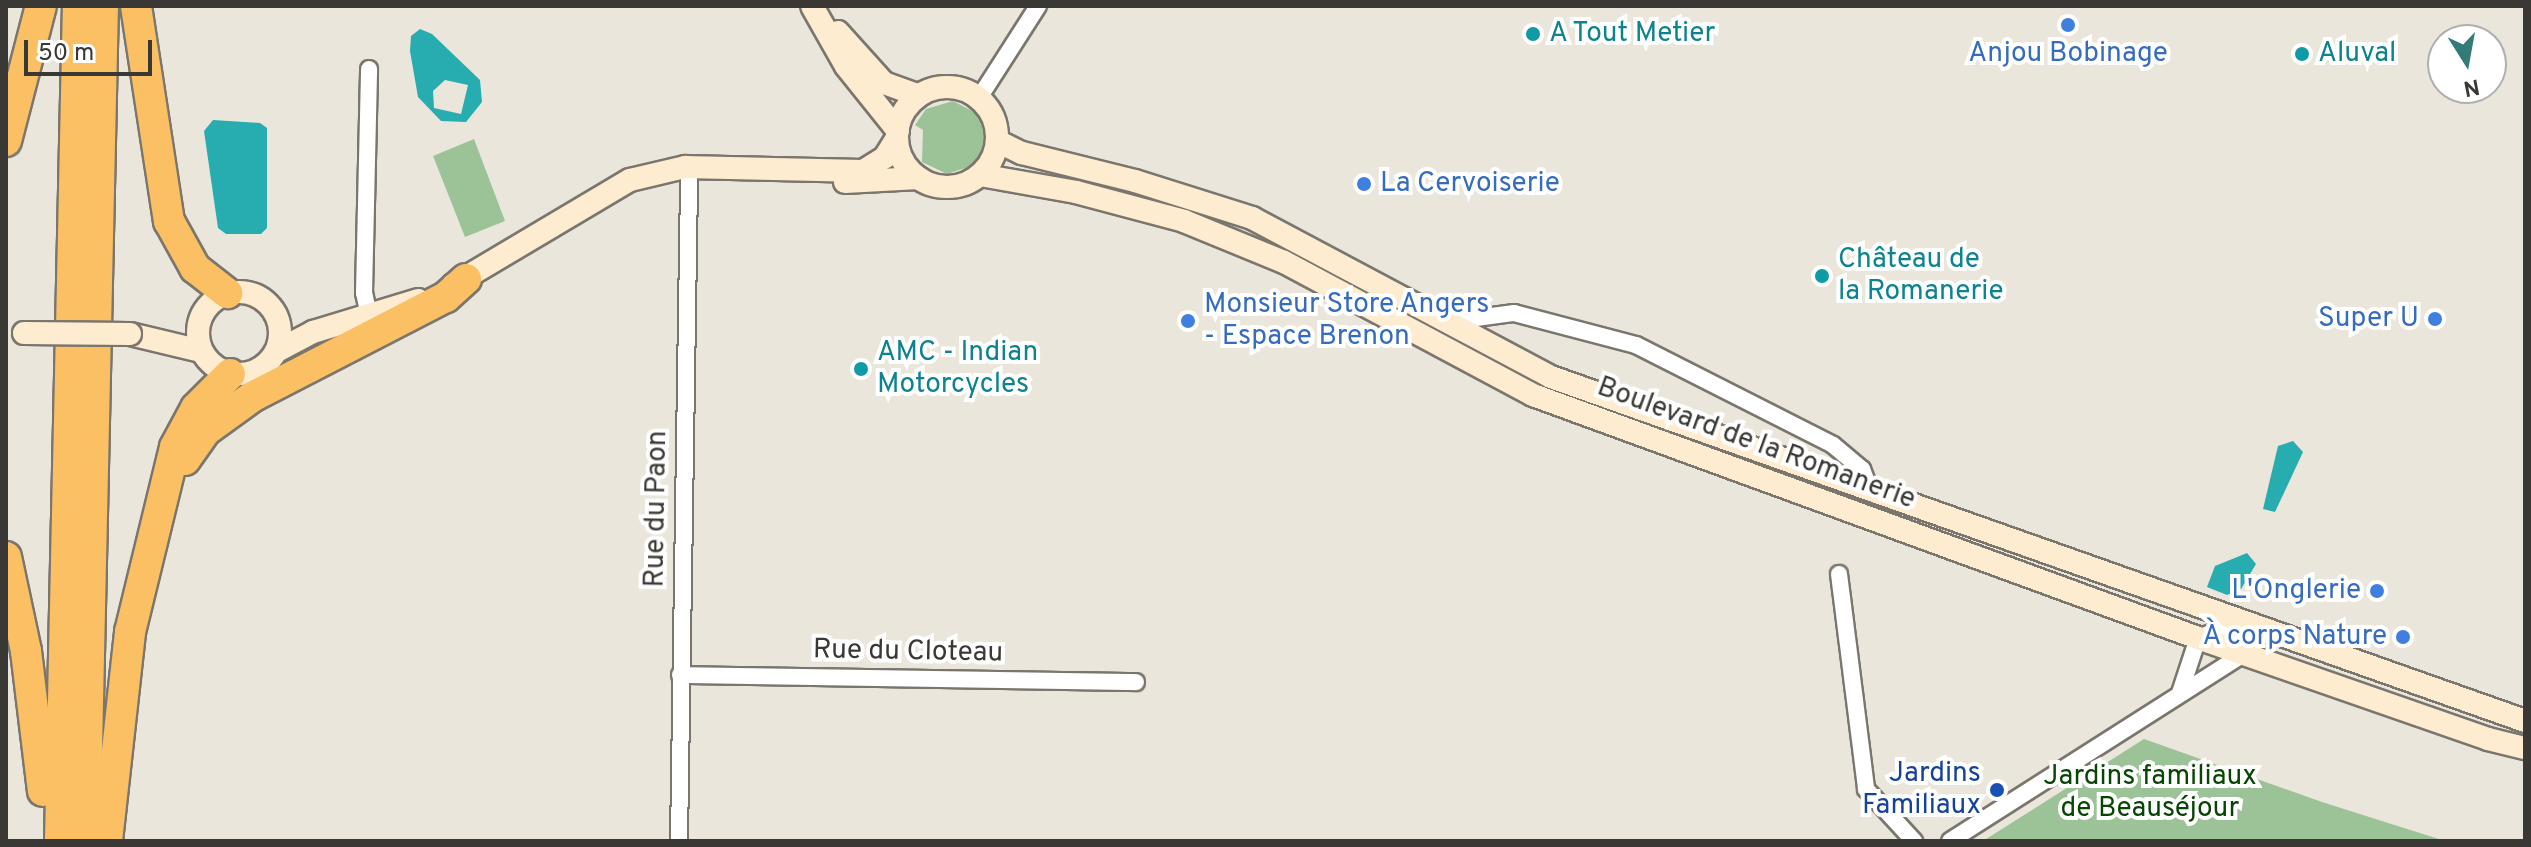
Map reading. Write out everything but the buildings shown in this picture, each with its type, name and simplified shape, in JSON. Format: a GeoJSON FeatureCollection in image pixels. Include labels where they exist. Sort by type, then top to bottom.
{"type":"FeatureCollection","features":[{"type":"Feature","properties":{"kind":"highway"},"geometry":{"type":"LineString","coordinates":[[6,141],[41,6]]}},
{"type":"Feature","properties":{"kind":"highway"},"geometry":{"type":"LineString","coordinates":[[60,841],[78,6]]}},
{"type":"Feature","properties":{"kind":"highway"},"geometry":{"type":"LineString","coordinates":[[85,841],[103,6]]}},
{"type":"Feature","properties":{"kind":"highway"},"geometry":{"type":"LineString","coordinates":[[136,6],[169,221],[195,268],[227,293]]}},
{"type":"Feature","properties":{"kind":"highway"},"geometry":{"type":"LineString","coordinates":[[154,532],[188,453],[205,431],[252,397],[446,297],[466,279]]}},
{"type":"Feature","properties":{"kind":"highway"},"geometry":{"type":"LineString","coordinates":[[107,841],[118,704],[154,532],[181,432],[230,374]]}},
{"type":"Feature","properties":{"kind":"highway"},"geometry":{"type":"LineString","coordinates":[[6,557],[42,765],[44,841]]}},
{"type":"Feature","properties":{"kind":"street"},"geometry":{"type":"LineString","coordinates":[[812,6],[846,66],[897,134],[900,154],[919,178]]}},
{"type":"Feature","properties":{"kind":"street"},"geometry":{"type":"LineString","coordinates":[[605,194],[689,179],[866,184],[919,178],[950,187],[980,175],[997,141],[996,125],[979,98],[949,87],[919,96],[884,83],[820,6]]}},
{"type":"Feature","properties":{"kind":"street"},"geometry":{"type":"LineString","coordinates":[[979,98],[1038,6]]}},
{"type":"Feature","properties":{"kind":"street"},"geometry":{"type":"LineString","coordinates":[[369,69],[364,293],[369,316]]}},
{"type":"Feature","properties":{"kind":"street"},"geometry":{"type":"LineString","coordinates":[[201,315],[197,333],[201,351],[213,366],[230,374],[265,366],[277,351],[313,332],[369,316],[466,279],[630,180],[685,167],[863,171],[885,157],[919,96]]}},
{"type":"Feature","properties":{"kind":"street","name":"Boulevard de la Romanerie"},"geometry":{"type":"LineString","coordinates":[[997,141],[1022,153],[1135,181],[1252,218],[1443,323],[1551,377],[2268,634],[2525,721]]}},
{"type":"Feature","properties":{"kind":"street","name":"Boulevard de la Romanerie"},"geometry":{"type":"LineString","coordinates":[[980,175],[1076,192],[1184,221],[1284,262],[1533,395],[2198,638],[2525,748]]}},
{"type":"Feature","properties":{"kind":"street","name":"Rue du Paon"},"geometry":{"type":"LineString","coordinates":[[679,841],[689,179]]}},
{"type":"Feature","properties":{"kind":"street"},"geometry":{"type":"LineString","coordinates":[[140,335],[201,315],[227,293],[247,292],[264,300],[277,315],[313,332]]}},
{"type":"Feature","properties":{"kind":"street","name":"Boulevard de la Romanerie"},"geometry":{"type":"LineString","coordinates":[[1443,323],[1514,313],[1636,345],[1833,445],[1862,469],[1871,493]]}},
{"type":"Feature","properties":{"kind":"street"},"geometry":{"type":"LineString","coordinates":[[277,315],[277,351]]}},
{"type":"Feature","properties":{"kind":"street"},"geometry":{"type":"LineString","coordinates":[[15,332],[140,335],[201,351]]}},
{"type":"Feature","properties":{"kind":"street"},"geometry":{"type":"LineString","coordinates":[[1839,574],[1866,789],[1914,841]]}},
{"type":"Feature","properties":{"kind":"street"},"geometry":{"type":"LineString","coordinates":[[2180,693],[2198,638],[2216,631],[2243,639],[2268,634]]}},
{"type":"Feature","properties":{"kind":"street"},"geometry":{"type":"LineString","coordinates":[[1950,841],[2244,654]]}},
{"type":"Feature","properties":{"kind":"street","name":"Rue du Cloteau"},"geometry":{"type":"LineString","coordinates":[[680,675],[1136,682]]}},
{"type":"Feature","properties":{"kind":"green space"},"geometry":{"type":"Polygon","coordinates":[[[953,101],[978,114],[987,140],[974,165],[947,174],[922,162],[923,130],[915,125],[926,109],[953,101]]]}},
{"type":"Feature","properties":{"kind":"green space"},"geometry":{"type":"Polygon","coordinates":[[[474,139],[505,221],[465,237],[433,156],[474,139]]]}},
{"type":"Feature","properties":{"kind":"green space","name":"Jardins familiaux de Beauséjour"},"geometry":{"type":"Polygon","coordinates":[[[2144,739],[2322,802],[2445,841],[1983,841],[2144,739]]]}},
{"type":"Feature","properties":{"kind":"water"},"geometry":{"type":"Polygon","coordinates":[[[420,29],[432,34],[480,80],[482,102],[466,122],[441,121],[418,97],[410,51],[411,36],[420,29]],[[445,80],[433,91],[434,108],[461,114],[468,85],[445,80]]]}},
{"type":"Feature","properties":{"kind":"water"},"geometry":{"type":"Polygon","coordinates":[[[213,120],[260,123],[267,128],[267,228],[261,234],[226,234],[218,228],[204,131],[213,120]]]}},
{"type":"Feature","properties":{"kind":"water"},"geometry":{"type":"Polygon","coordinates":[[[2293,441],[2303,452],[2275,512],[2263,509],[2278,446],[2293,441]]]}},
{"type":"Feature","properties":{"kind":"water"},"geometry":{"type":"Polygon","coordinates":[[[2247,553],[2256,564],[2241,589],[2227,595],[2207,587],[2215,566],[2247,553]]]}},
{"type":"Feature","properties":{"kind":"place","name":"Anjou Bobinage"},"geometry":{"type":"Point","coordinates":[2068,25]}},
{"type":"Feature","properties":{"kind":"place","name":"A Tout Metier"},"geometry":{"type":"Point","coordinates":[1533,34]}},
{"type":"Feature","properties":{"kind":"place","name":"Aluval"},"geometry":{"type":"Point","coordinates":[2302,54]}},
{"type":"Feature","properties":{"kind":"place","name":"La Cervoiserie"},"geometry":{"type":"Point","coordinates":[1364,184]}},
{"type":"Feature","properties":{"kind":"place","name":"Château de la Romanerie"},"geometry":{"type":"Point","coordinates":[1822,276]}},
{"type":"Feature","properties":{"kind":"place","name":"Super U"},"geometry":{"type":"Point","coordinates":[2435,319]}},
{"type":"Feature","properties":{"kind":"place","name":"Monsieur Store Angers - Espace Brenon"},"geometry":{"type":"Point","coordinates":[1188,321]}},
{"type":"Feature","properties":{"kind":"place","name":"AMC - Indian Motorcycles"},"geometry":{"type":"Point","coordinates":[861,369]}},
{"type":"Feature","properties":{"kind":"place","name":"L'Onglerie"},"geometry":{"type":"Point","coordinates":[2377,591]}},
{"type":"Feature","properties":{"kind":"place","name":"À corps Nature"},"geometry":{"type":"Point","coordinates":[2403,637]}},
{"type":"Feature","properties":{"kind":"place","name":"Jardins Familiaux"},"geometry":{"type":"Point","coordinates":[1997,790]}}]}
